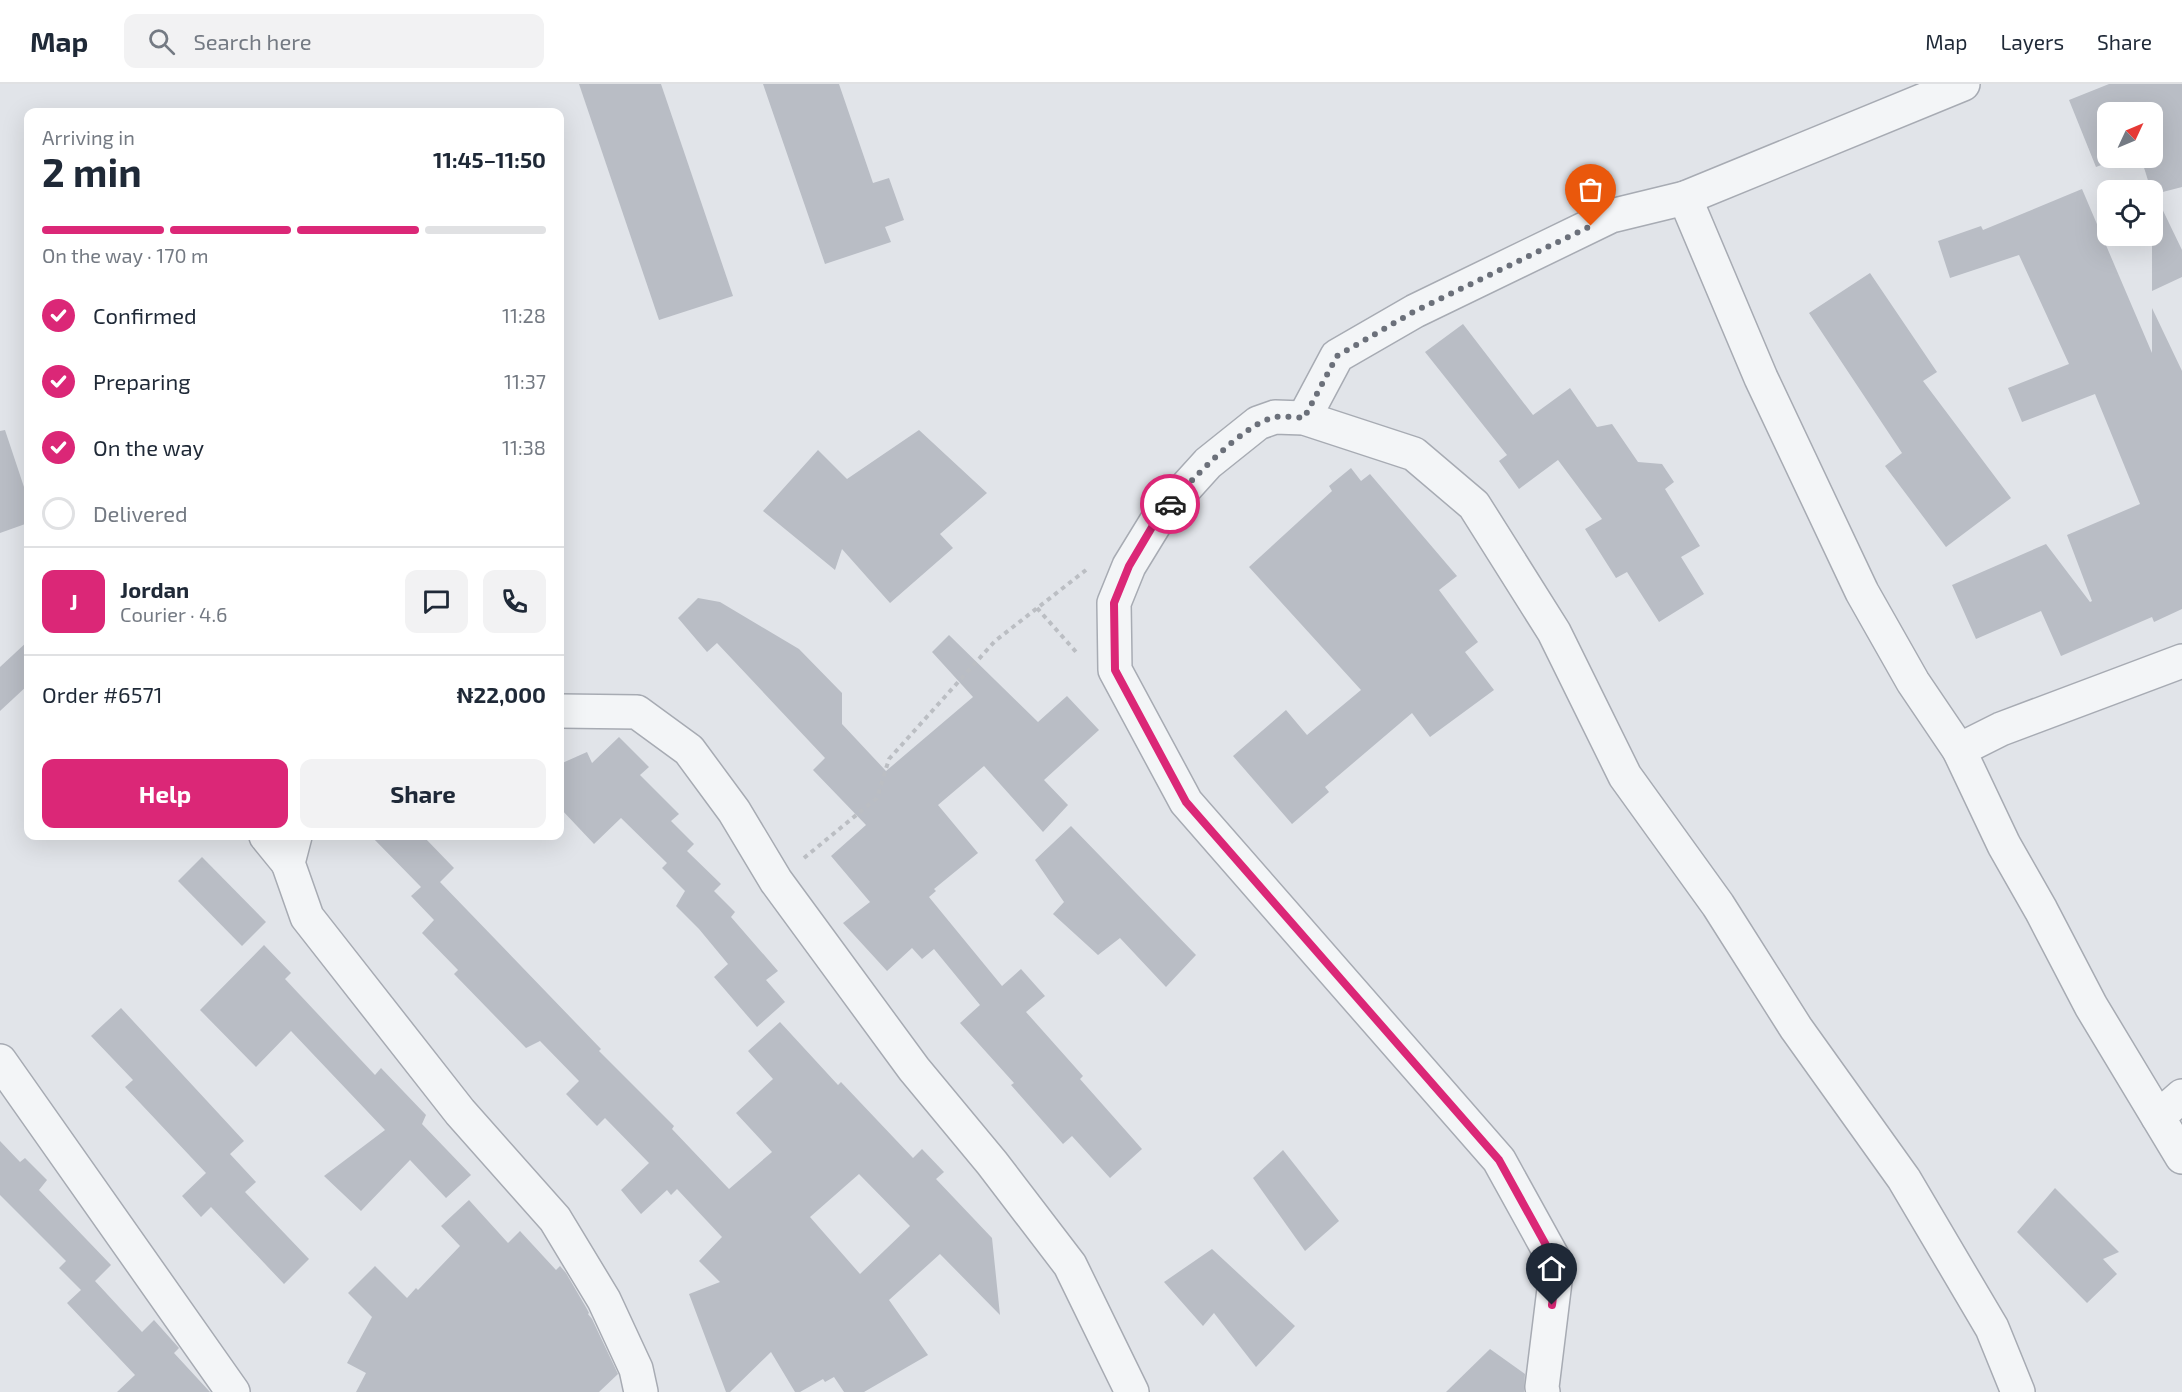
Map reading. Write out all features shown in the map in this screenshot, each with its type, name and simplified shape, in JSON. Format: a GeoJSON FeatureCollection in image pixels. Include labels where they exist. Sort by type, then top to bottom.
{"type":"FeatureCollection","features":[{"type":"Feature","properties":{"kind":"street"},"geometry":{"type":"LineString","coordinates":[[1304,418],[1337,356],[1415,311],[1611,216],[1685,198],[1963,84]]}},
{"type":"Feature","properties":{"kind":"street"},"geometry":{"type":"LineString","coordinates":[[1685,198],[1761,378],[1862,592],[1912,682],[1959,750],[2004,845],[2042,910],[2091,1006],[2182,1157]]}},
{"type":"Feature","properties":{"kind":"street"},"geometry":{"type":"LineString","coordinates":[[1543,1392],[1557,1265],[1499,1160],[1186,802],[1115,670],[1114,603],[1129,566],[1158,517],[1208,463],[1258,423],[1275,417],[1304,418],[1414,454],[1474,505],[1554,632],[1625,776],[1718,905],[1796,1029],[1904,1179],[1992,1328],[2019,1392]]}},
{"type":"Feature","properties":{"kind":"street"},"geometry":{"type":"LineString","coordinates":[[1959,750],[2001,729],[2182,662]]}},
{"type":"Feature","properties":{"kind":"street"},"geometry":{"type":"LineString","coordinates":[[564,711],[637,712],[688,750],[734,811],[776,881],[914,1069],[992,1163],[1070,1265],[1132,1392]]}},
{"type":"Feature","properties":{"kind":"street"},"geometry":{"type":"LineString","coordinates":[[274,840],[292,849],[307,917],[460,1112],[555,1219],[604,1299],[636,1369],[641,1392]]}},
{"type":"Feature","properties":{"kind":"street"},"geometry":{"type":"LineString","coordinates":[[0,1061],[233,1392]]}},
{"type":"Feature","properties":{"kind":"street"},"geometry":{"type":"LineString","coordinates":[[2158,1117],[2182,1096]]}},
{"type":"Feature","properties":{"kind":"path"},"geometry":{"type":"LineString","coordinates":[[776,881],[877,798],[889,759],[995,641],[1093,566]]}},
{"type":"Feature","properties":{"kind":"path"},"geometry":{"type":"LineString","coordinates":[[1037,608],[1083,659],[1115,670]]}},
{"type":"Feature","properties":{"kind":"building"},"geometry":{"type":"Polygon","coordinates":[[[579,84],[661,84],[733,296],[659,320],[579,84]]]}},
{"type":"Feature","properties":{"kind":"building"},"geometry":{"type":"Polygon","coordinates":[[[763,84],[839,84],[873,183],[889,178],[904,220],[885,227],[891,242],[825,264],[763,84]]]}},
{"type":"Feature","properties":{"kind":"building"},"geometry":{"type":"Polygon","coordinates":[[[2109,84],[2182,84],[2182,187],[2163,192],[2163,180],[2148,180],[2144,168],[2163,168],[2163,102],[2097,102],[2096,167],[2069,100],[2109,84]]]}},
{"type":"Feature","properties":{"kind":"building"},"geometry":{"type":"Polygon","coordinates":[[[2082,189],[2097,224],[2097,246],[2106,246],[2152,353],[2152,308],[2182,371],[2182,609],[2154,622],[2152,617],[2061,656],[2041,611],[1976,639],[1952,585],[2046,544],[2090,602],[2092,601],[2067,535],[2140,504],[2095,394],[2022,422],[2008,388],[2069,364],[2019,255],[1950,278],[1938,241],[1981,226],[1983,230],[2082,189]]]}},
{"type":"Feature","properties":{"kind":"building"},"geometry":{"type":"Polygon","coordinates":[[[2163,211],[2182,250],[2182,277],[2152,291],[2152,246],[2163,246],[2163,211]]]}},
{"type":"Feature","properties":{"kind":"building"},"geometry":{"type":"Polygon","coordinates":[[[1870,273],[1937,372],[1923,381],[2011,498],[1946,547],[1885,466],[1902,453],[1809,313],[1870,273]]]}},
{"type":"Feature","properties":{"kind":"building"},"geometry":{"type":"Polygon","coordinates":[[[1463,324],[1533,415],[1570,388],[1597,427],[1612,424],[1638,462],[1662,464],[1674,482],[1665,489],[1700,546],[1681,557],[1704,594],[1659,622],[1627,572],[1616,578],[1585,529],[1602,519],[1558,460],[1519,489],[1499,461],[1507,455],[1425,352],[1463,324]]]}},
{"type":"Feature","properties":{"kind":"building"},"geometry":{"type":"Polygon","coordinates":[[[5,430],[24,487],[24,524],[0,533],[0,431],[5,430]]]}},
{"type":"Feature","properties":{"kind":"building"},"geometry":{"type":"Polygon","coordinates":[[[919,430],[987,493],[940,534],[953,548],[890,603],[842,549],[835,570],[763,511],[818,450],[847,479],[919,430]]]}},
{"type":"Feature","properties":{"kind":"building"},"geometry":{"type":"Polygon","coordinates":[[[1351,468],[1361,481],[1370,474],[1457,576],[1439,590],[1478,642],[1465,652],[1494,690],[1430,737],[1412,713],[1325,787],[1329,792],[1292,824],[1233,756],[1286,710],[1307,735],[1361,690],[1249,567],[1332,491],[1329,486],[1351,468]]]}},
{"type":"Feature","properties":{"kind":"building"},"geometry":{"type":"Polygon","coordinates":[[[698,598],[720,602],[799,649],[842,693],[842,724],[886,771],[973,697],[932,652],[949,635],[1038,722],[1067,696],[1099,730],[1044,780],[1068,805],[1043,832],[984,766],[938,805],[978,853],[934,889],[936,891],[929,897],[1002,986],[1021,969],[1045,996],[1026,1012],[1083,1076],[1080,1079],[1142,1149],[1110,1178],[1072,1136],[1063,1144],[1011,1085],[1014,1083],[960,1023],[980,1005],[934,949],[922,959],[912,948],[887,971],[843,923],[870,902],[831,856],[866,825],[813,770],[825,758],[717,643],[707,652],[678,618],[698,598]]]}},
{"type":"Feature","properties":{"kind":"building"},"geometry":{"type":"Polygon","coordinates":[[[24,645],[24,689],[0,711],[0,667],[24,645]]]}},
{"type":"Feature","properties":{"kind":"building"},"geometry":{"type":"Polygon","coordinates":[[[619,737],[649,767],[640,775],[679,814],[671,821],[694,844],[687,851],[721,884],[714,891],[735,912],[731,917],[778,971],[766,980],[785,1002],[757,1027],[714,977],[728,964],[676,906],[685,891],[662,868],[667,863],[621,818],[594,844],[564,812],[564,762],[587,752],[592,763],[619,737]]]}},
{"type":"Feature","properties":{"kind":"building"},"geometry":{"type":"Polygon","coordinates":[[[1071,826],[1196,955],[1166,987],[1120,938],[1098,955],[1053,914],[1064,902],[1035,860],[1071,826]]]}},
{"type":"Feature","properties":{"kind":"building"},"geometry":{"type":"Polygon","coordinates":[[[375,840],[427,840],[454,868],[440,882],[601,1049],[599,1051],[674,1126],[672,1129],[729,1189],[772,1152],[736,1113],[773,1079],[748,1051],[780,1022],[838,1085],[841,1082],[913,1158],[922,1149],[944,1172],[936,1179],[992,1238],[1000,1315],[940,1254],[889,1300],[928,1355],[864,1392],[844,1392],[834,1377],[825,1382],[823,1379],[800,1392],[795,1392],[771,1352],[730,1392],[726,1392],[689,1294],[720,1282],[699,1261],[722,1237],[677,1189],[671,1195],[667,1190],[641,1214],[621,1190],[649,1163],[605,1118],[597,1126],[566,1094],[579,1081],[540,1041],[526,1048],[454,974],[458,970],[422,933],[434,920],[411,896],[421,887],[375,840]],[[859,1174],[810,1217],[860,1274],[910,1226],[859,1174]]]}},
{"type":"Feature","properties":{"kind":"building"},"geometry":{"type":"Polygon","coordinates":[[[202,857],[266,922],[242,946],[178,881],[202,857]]]}},
{"type":"Feature","properties":{"kind":"building"},"geometry":{"type":"Polygon","coordinates":[[[264,945],[291,973],[285,979],[375,1075],[381,1068],[426,1115],[422,1124],[471,1175],[446,1198],[410,1160],[361,1211],[324,1176],[385,1130],[291,1031],[256,1067],[200,1010],[264,945]]]}},
{"type":"Feature","properties":{"kind":"building"},"geometry":{"type":"Polygon","coordinates":[[[121,1008],[244,1141],[230,1154],[256,1182],[245,1192],[309,1259],[284,1284],[211,1207],[201,1217],[182,1196],[206,1173],[125,1087],[133,1080],[91,1036],[121,1008]]]}},
{"type":"Feature","properties":{"kind":"building"},"geometry":{"type":"Polygon","coordinates":[[[0,1141],[20,1162],[25,1158],[47,1180],[39,1190],[111,1265],[95,1281],[142,1332],[154,1320],[179,1348],[174,1353],[210,1392],[117,1392],[135,1375],[67,1303],[81,1290],[59,1268],[66,1261],[0,1195],[0,1141]]]}},
{"type":"Feature","properties":{"kind":"building"},"geometry":{"type":"Polygon","coordinates":[[[1283,1150],[1339,1221],[1305,1251],[1253,1178],[1283,1150]]]}},
{"type":"Feature","properties":{"kind":"building"},"geometry":{"type":"Polygon","coordinates":[[[2055,1188],[2119,1252],[2103,1259],[2117,1274],[2087,1303],[2017,1232],[2055,1188]]]}},
{"type":"Feature","properties":{"kind":"building"},"geometry":{"type":"Polygon","coordinates":[[[469,1200],[508,1243],[520,1231],[556,1270],[560,1266],[566,1273],[587,1309],[618,1374],[599,1392],[356,1392],[366,1373],[347,1363],[372,1317],[348,1293],[375,1266],[407,1298],[416,1288],[418,1290],[460,1246],[441,1226],[469,1200]]]}},
{"type":"Feature","properties":{"kind":"building"},"geometry":{"type":"Polygon","coordinates":[[[1212,1249],[1295,1326],[1256,1367],[1214,1313],[1203,1326],[1164,1282],[1212,1249]]]}},
{"type":"Feature","properties":{"kind":"building"},"geometry":{"type":"Polygon","coordinates":[[[1490,1349],[1525,1374],[1524,1392],[1446,1392],[1490,1349]]]}},
{"type":"Feature","properties":{"kind":"way so far"},"geometry":{"type":"LineString","coordinates":[[1170,504],[1208,463],[1258,423],[1275,417],[1304,418],[1337,356],[1415,311],[1591,226]]}},
{"type":"Feature","properties":{"kind":"route"},"geometry":{"type":"LineString","coordinates":[[1170,504],[1158,517],[1129,566],[1114,603],[1115,670],[1186,802],[1499,1160],[1557,1265],[1552,1305]]}}]}
